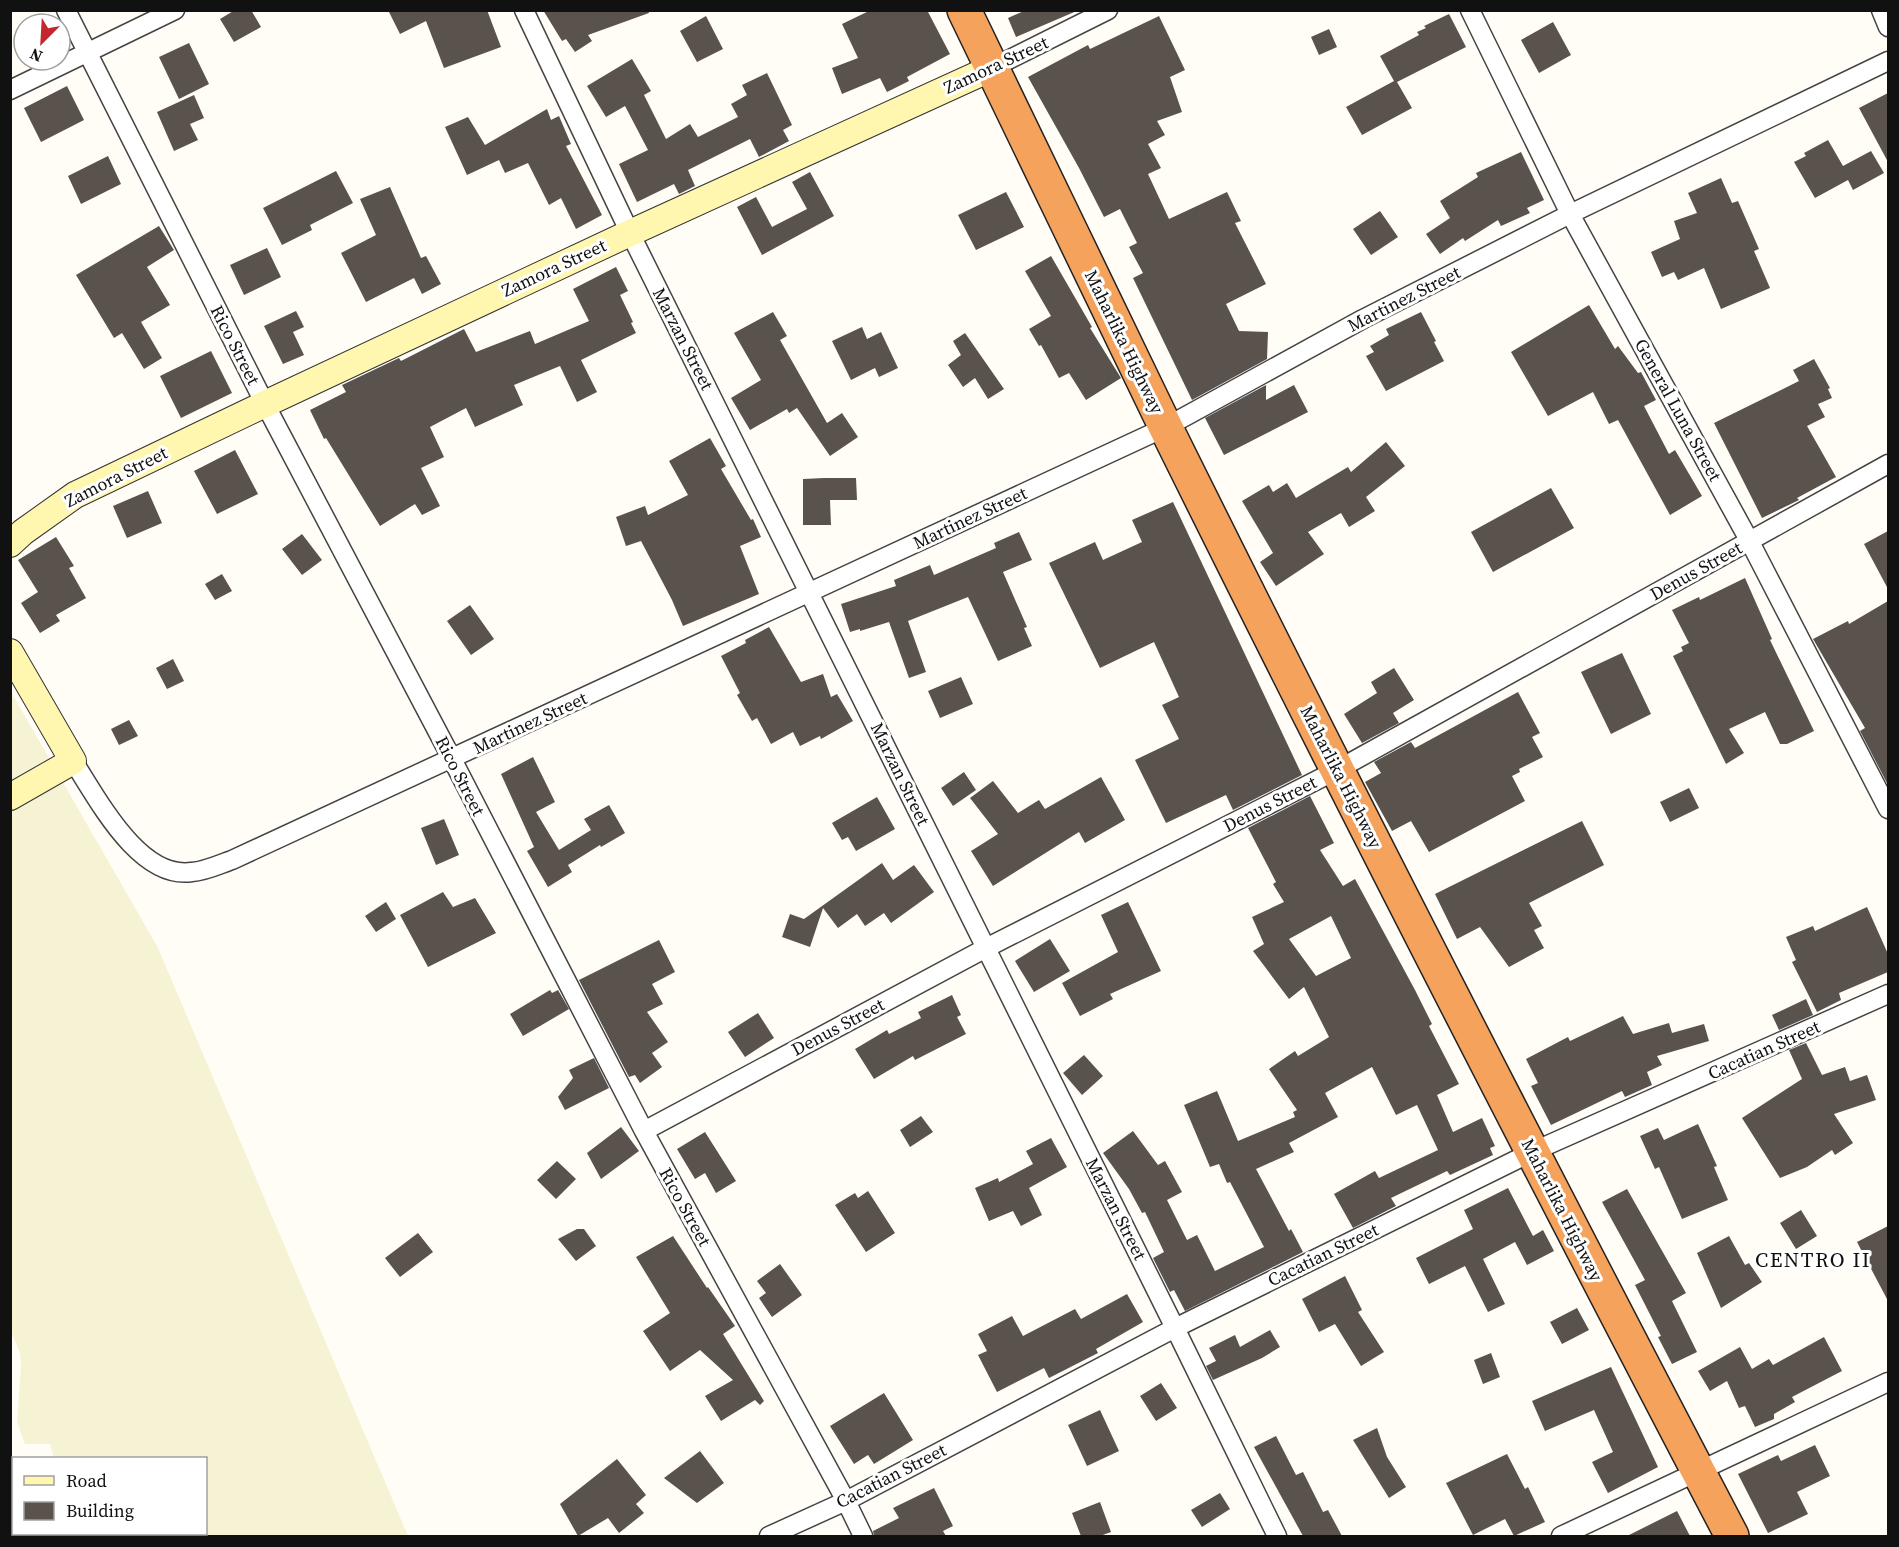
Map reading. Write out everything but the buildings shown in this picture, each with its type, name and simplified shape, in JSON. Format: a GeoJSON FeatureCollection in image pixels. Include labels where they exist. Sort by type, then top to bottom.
{"type":"FeatureCollection","features":[{"type":"Feature","properties":{"kind":"highway","name":"Maharlika Highway"},"geometry":{"type":"LineString","coordinates":[[964,10],[1166,427],[1337,770],[1732,1536]]}},
{"type":"Feature","properties":{"kind":"street","name":"Rico Street"},"geometry":{"type":"LineString","coordinates":[[66,10],[264,404],[452,759],[644,1131],[863,1536]]}},
{"type":"Feature","properties":{"kind":"street"},"geometry":{"type":"LineString","coordinates":[[10,90],[175,10]]}},
{"type":"Feature","properties":{"kind":"street","name":"Marzan Street"},"geometry":{"type":"LineString","coordinates":[[524,10],[630,233],[1175,1328],[1276,1536]]}},
{"type":"Feature","properties":{"kind":"street","name":"Zamora Street"},"geometry":{"type":"LineString","coordinates":[[10,544],[75,495],[630,233],[992,68],[1108,10]]}},
{"type":"Feature","properties":{"kind":"street","name":"General Luna Street"},"geometry":{"type":"LineString","coordinates":[[1470,10],[1570,214],[1750,542],[1888,809]]}},
{"type":"Feature","properties":{"kind":"street"},"geometry":{"type":"LineString","coordinates":[[1881,10],[1888,27]]}},
{"type":"Feature","properties":{"kind":"street","name":"Martinez Street"},"geometry":{"type":"LineString","coordinates":[[73,762],[125,836],[143,856],[157,866],[172,871],[192,873],[232,860],[1166,427],[1363,319],[1570,214],[1888,61]]}},
{"type":"Feature","properties":{"kind":"street","name":"Denus Street"},"geometry":{"type":"LineString","coordinates":[[644,1131],[986,948],[1337,770],[1888,464]]}},
{"type":"Feature","properties":{"kind":"street"},"geometry":{"type":"LineString","coordinates":[[10,652],[73,762],[10,797]]}},
{"type":"Feature","properties":{"kind":"street","name":"Cacatian Street"},"geometry":{"type":"LineString","coordinates":[[769,1536],[846,1501],[1175,1328],[1532,1152],[1888,994]]}},
{"type":"Feature","properties":{"kind":"street"},"geometry":{"type":"LineString","coordinates":[[1561,1536],[1888,1382]]}},
{"type":"Feature","properties":{"kind":"shaded area"},"geometry":{"type":"Polygon","coordinates":[[[10,690],[158,948],[408,1536],[77,1536],[207,1535],[207,1457],[54,1457],[50,1444],[25,1444],[17,1422],[20,1353],[10,1329],[10,690]]]}},
{"type":"Feature","properties":{"kind":"district","name":"CENTRO II"},"geometry":{"type":"Point","coordinates":[1813,1260]}}]}
